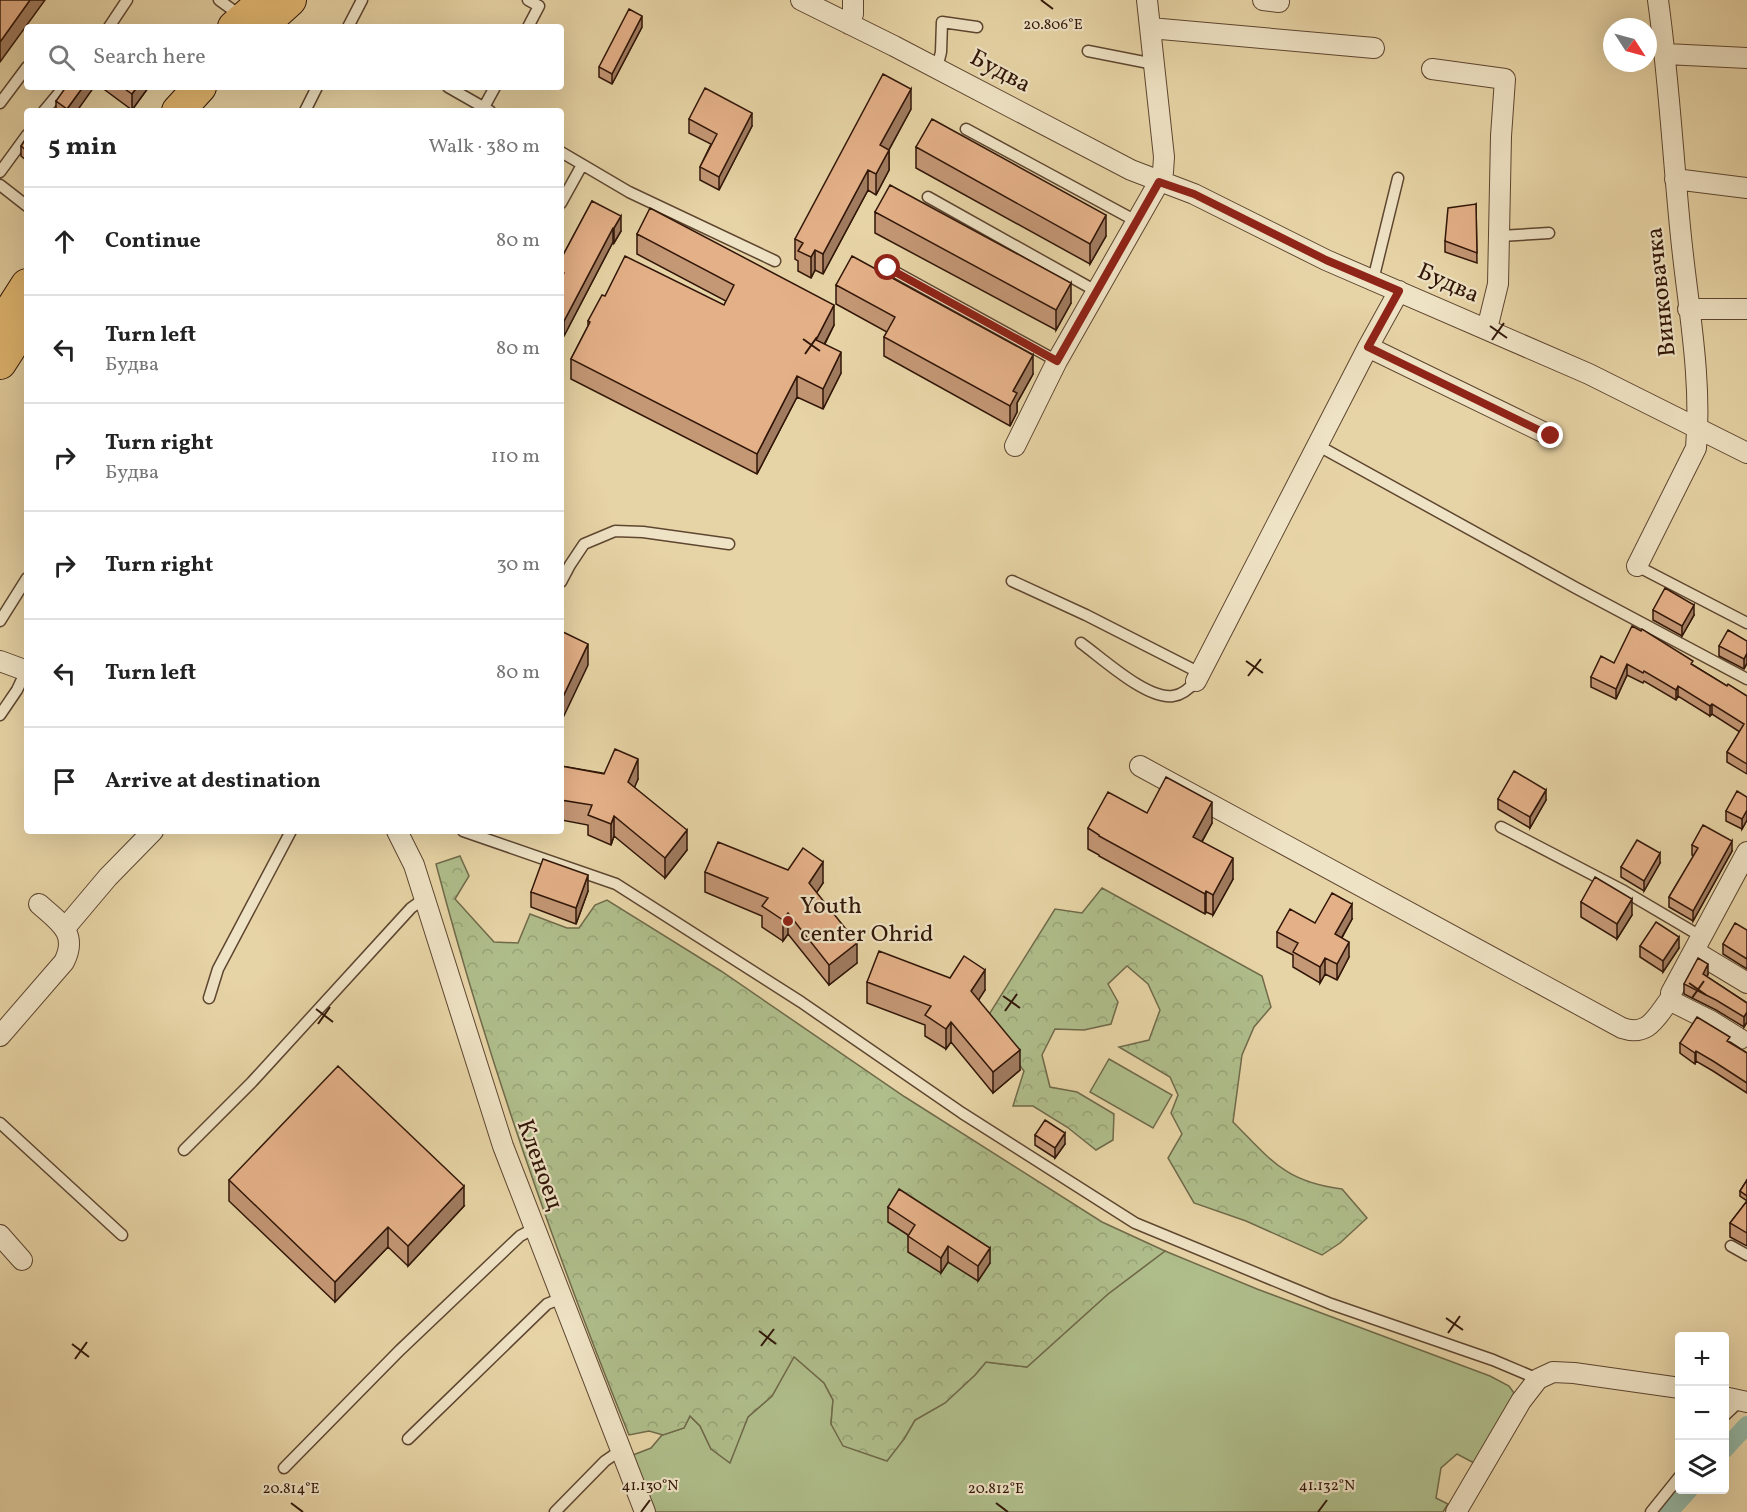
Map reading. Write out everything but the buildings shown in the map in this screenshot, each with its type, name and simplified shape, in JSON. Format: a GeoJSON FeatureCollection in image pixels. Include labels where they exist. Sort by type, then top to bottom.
{"type":"FeatureCollection","features":[{"type":"Feature","properties":{"kind":"main road"},"geometry":{"type":"LineString","coordinates":[[244,14],[290,0]]}},
{"type":"Feature","properties":{"kind":"main road"},"geometry":{"type":"LineString","coordinates":[[157,108],[173,90]]}},
{"type":"Feature","properties":{"kind":"main road"},"geometry":{"type":"LineString","coordinates":[[181,108],[197,90]]}},
{"type":"Feature","properties":{"kind":"main road"},"geometry":{"type":"LineString","coordinates":[[0,327],[24,290]]}},
{"type":"Feature","properties":{"kind":"main road"},"geometry":{"type":"LineString","coordinates":[[0,363],[24,326]]}},
{"type":"Feature","properties":{"kind":"street","name":"Будва"},"geometry":{"type":"LineString","coordinates":[[801,0],[937,68],[1131,170],[1194,194],[1326,260],[1589,374],[1747,453]]}},
{"type":"Feature","properties":{"kind":"street"},"geometry":{"type":"LineString","coordinates":[[849,24],[853,14],[853,0]]}},
{"type":"Feature","properties":{"kind":"street"},"geometry":{"type":"LineString","coordinates":[[1015,446],[1057,361],[1163,172],[1164,157],[1147,0]]}},
{"type":"Feature","properties":{"kind":"street","name":"Винковачка"},"geometry":{"type":"LineString","coordinates":[[1637,566],[1696,448],[1697,427],[1696,366],[1675,179],[1666,54],[1658,0]]}},
{"type":"Feature","properties":{"kind":"street"},"geometry":{"type":"LineString","coordinates":[[1150,28],[1374,48]]}},
{"type":"Feature","properties":{"kind":"street"},"geometry":{"type":"LineString","coordinates":[[1666,54],[1747,58]]}},
{"type":"Feature","properties":{"kind":"street"},"geometry":{"type":"LineString","coordinates":[[1432,69],[1505,79],[1501,136],[1498,284],[1487,329]]}},
{"type":"Feature","properties":{"kind":"street"},"geometry":{"type":"LineString","coordinates":[[1675,179],[1747,188]]}},
{"type":"Feature","properties":{"kind":"street"},"geometry":{"type":"LineString","coordinates":[[1198,677],[1399,291]]}},
{"type":"Feature","properties":{"kind":"street"},"geometry":{"type":"LineString","coordinates":[[1688,309],[1747,309]]}},
{"type":"Feature","properties":{"kind":"street"},"geometry":{"type":"LineString","coordinates":[[1368,347],[1551,436]]}},
{"type":"Feature","properties":{"kind":"street"},"geometry":{"type":"LineString","coordinates":[[0,661],[24,670]]}},
{"type":"Feature","properties":{"kind":"street"},"geometry":{"type":"LineString","coordinates":[[1140,766],[1633,1032],[1648,1028],[1671,998],[1747,852]]}},
{"type":"Feature","properties":{"kind":"street"},"geometry":{"type":"LineString","coordinates":[[65,928],[108,877],[150,834]]}},
{"type":"Feature","properties":{"kind":"street","name":"Кленоец"},"geometry":{"type":"LineString","coordinates":[[398,834],[414,865],[503,1146],[621,1450],[642,1511]]}},
{"type":"Feature","properties":{"kind":"street"},"geometry":{"type":"LineString","coordinates":[[0,1036],[64,962],[70,945],[65,928],[39,904]]}},
{"type":"Feature","properties":{"kind":"street"},"geometry":{"type":"LineString","coordinates":[[1698,944],[1747,983]]}},
{"type":"Feature","properties":{"kind":"street"},"geometry":{"type":"LineString","coordinates":[[1671,998],[1673,1002],[1740,1039]]}},
{"type":"Feature","properties":{"kind":"street"},"geometry":{"type":"LineString","coordinates":[[0,1235],[22,1260]]}},
{"type":"Feature","properties":{"kind":"street"},"geometry":{"type":"LineString","coordinates":[[1456,1512],[1521,1401],[1538,1379],[1553,1372],[1574,1373],[1675,1387]]}},
{"type":"Feature","properties":{"kind":"lane"},"geometry":{"type":"LineString","coordinates":[[111,24],[127,0]]}},
{"type":"Feature","properties":{"kind":"lane"},"geometry":{"type":"LineString","coordinates":[[350,24],[362,0]]}},
{"type":"Feature","properties":{"kind":"lane"},"geometry":{"type":"LineString","coordinates":[[528,0],[541,3],[530,24]]}},
{"type":"Feature","properties":{"kind":"lane"},"geometry":{"type":"LineString","coordinates":[[937,68],[941,52],[942,22],[977,27]]}},
{"type":"Feature","properties":{"kind":"lane"},"geometry":{"type":"LineString","coordinates":[[1088,51],[1154,64]]}},
{"type":"Feature","properties":{"kind":"lane"},"geometry":{"type":"LineString","coordinates":[[0,103],[24,71]]}},
{"type":"Feature","properties":{"kind":"lane"},"geometry":{"type":"LineString","coordinates":[[46,108],[62,90]]}},
{"type":"Feature","properties":{"kind":"lane"},"geometry":{"type":"LineString","coordinates":[[306,108],[316,90]]}},
{"type":"Feature","properties":{"kind":"lane"},"geometry":{"type":"LineString","coordinates":[[453,90],[485,108]]}},
{"type":"Feature","properties":{"kind":"lane"},"geometry":{"type":"LineString","coordinates":[[487,108],[494,90]]}},
{"type":"Feature","properties":{"kind":"lane"},"geometry":{"type":"LineString","coordinates":[[966,129],[1136,221]]}},
{"type":"Feature","properties":{"kind":"lane"},"geometry":{"type":"LineString","coordinates":[[0,172],[24,139]]}},
{"type":"Feature","properties":{"kind":"lane"},"geometry":{"type":"LineString","coordinates":[[564,154],[629,192],[774,261]]}},
{"type":"Feature","properties":{"kind":"lane"},"geometry":{"type":"LineString","coordinates":[[564,198],[582,165]]}},
{"type":"Feature","properties":{"kind":"lane"},"geometry":{"type":"LineString","coordinates":[[1373,280],[1398,178]]}},
{"type":"Feature","properties":{"kind":"lane"},"geometry":{"type":"LineString","coordinates":[[0,185],[24,204]]}},
{"type":"Feature","properties":{"kind":"lane"},"geometry":{"type":"LineString","coordinates":[[928,197],[1096,291]]}},
{"type":"Feature","properties":{"kind":"lane"},"geometry":{"type":"LineString","coordinates":[[1500,236],[1549,233]]}},
{"type":"Feature","properties":{"kind":"lane"},"geometry":{"type":"LineString","coordinates":[[888,268],[1057,361]]}},
{"type":"Feature","properties":{"kind":"lane"},"geometry":{"type":"LineString","coordinates":[[1317,445],[1576,588],[1747,679]]}},
{"type":"Feature","properties":{"kind":"lane"},"geometry":{"type":"LineString","coordinates":[[564,576],[584,544],[615,531],[642,532],[729,544]]}},
{"type":"Feature","properties":{"kind":"lane"},"geometry":{"type":"LineString","coordinates":[[1637,566],[1747,623]]}},
{"type":"Feature","properties":{"kind":"lane"},"geometry":{"type":"LineString","coordinates":[[1012,581],[1086,615],[1198,677],[1187,691],[1173,696],[1157,696],[1081,643]]}},
{"type":"Feature","properties":{"kind":"lane"},"geometry":{"type":"LineString","coordinates":[[0,621],[24,583]]}},
{"type":"Feature","properties":{"kind":"lane"},"geometry":{"type":"LineString","coordinates":[[0,715],[24,675]]}},
{"type":"Feature","properties":{"kind":"lane"},"geometry":{"type":"LineString","coordinates":[[1501,827],[1624,891],[1698,944]]}},
{"type":"Feature","properties":{"kind":"lane"},"geometry":{"type":"LineString","coordinates":[[210,998],[218,969],[289,834]]}},
{"type":"Feature","properties":{"kind":"lane"},"geometry":{"type":"LineString","coordinates":[[472,834],[616,884],[801,1002],[962,1113],[1135,1223],[1330,1304],[1493,1360],[1538,1379]]}},
{"type":"Feature","properties":{"kind":"lane"},"geometry":{"type":"LineString","coordinates":[[184,1150],[252,1082],[411,908],[425,898]]}},
{"type":"Feature","properties":{"kind":"lane"},"geometry":{"type":"LineString","coordinates":[[0,1124],[122,1235]]}},
{"type":"Feature","properties":{"kind":"lane"},"geometry":{"type":"LineString","coordinates":[[285,1468],[400,1350],[520,1236],[535,1228]]}},
{"type":"Feature","properties":{"kind":"lane"},"geometry":{"type":"LineString","coordinates":[[1731,1246],[1747,1255]]}},
{"type":"Feature","properties":{"kind":"lane"},"geometry":{"type":"LineString","coordinates":[[408,1439],[547,1304],[562,1298]]}},
{"type":"Feature","properties":{"kind":"lane"},"geometry":{"type":"LineString","coordinates":[[1729,1411],[1740,1398]]}},
{"type":"Feature","properties":{"kind":"lane"},"geometry":{"type":"LineString","coordinates":[[555,1512],[605,1461],[621,1450]]}},
{"type":"Feature","properties":{"kind":"lane"},"geometry":{"type":"LineString","coordinates":[[1650,1512],[1675,1482]]}},
{"type":"Feature","properties":{"kind":"green space"},"geometry":{"type":"Polygon","coordinates":[[[460,856],[469,876],[455,899],[494,942],[518,943],[530,914],[567,928],[579,928],[595,905],[607,900],[721,971],[905,1097],[1102,1222],[1165,1251],[1108,1294],[1027,1367],[986,1362],[945,1403],[915,1420],[887,1461],[843,1446],[831,1424],[833,1400],[824,1383],[794,1357],[772,1396],[748,1417],[730,1463],[711,1449],[700,1426],[690,1416],[684,1428],[663,1435],[649,1431],[629,1435],[548,1224],[477,1009],[436,864],[460,856]]]}},
{"type":"Feature","properties":{"kind":"green space"},"geometry":{"type":"Polygon","coordinates":[[[1102,888],[1262,976],[1271,1007],[1254,1027],[1242,1055],[1233,1122],[1280,1167],[1306,1181],[1342,1189],[1367,1218],[1340,1243],[1322,1255],[1246,1221],[1194,1203],[1168,1158],[1182,1134],[1171,1113],[1178,1095],[1170,1077],[1119,1047],[1149,1040],[1160,1010],[1148,984],[1127,966],[1108,984],[1118,1002],[1111,1024],[1084,1030],[1055,1029],[1042,1055],[1050,1087],[1077,1092],[1114,1114],[1113,1140],[1096,1150],[1067,1127],[1033,1106],[1013,1106],[1024,1071],[985,1021],[1055,909],[1082,913],[1102,888]]]}},
{"type":"Feature","properties":{"kind":"green space"},"geometry":{"type":"Polygon","coordinates":[[[1109,1059],[1172,1095],[1153,1128],[1090,1092],[1109,1059]]]}},
{"type":"Feature","properties":{"kind":"green space"},"geometry":{"type":"Polygon","coordinates":[[[1165,1251],[1257,1289],[1490,1376],[1509,1386],[1514,1393],[1474,1463],[1457,1454],[1441,1468],[1436,1498],[1448,1504],[1443,1512],[654,1512],[633,1455],[651,1448],[662,1435],[684,1428],[690,1416],[700,1426],[711,1449],[742,1431],[748,1417],[772,1396],[794,1356],[824,1383],[833,1400],[831,1424],[904,1439],[915,1420],[945,1403],[986,1362],[1027,1367],[1108,1294],[1165,1251]]]}},
{"type":"Feature","properties":{"kind":"waterway"},"geometry":{"type":"LineString","coordinates":[[1729,1445],[1747,1425]]}},
{"type":"Feature","properties":{"kind":"waterway"},"geometry":{"type":"LineString","coordinates":[[1669,1512],[1685,1494]]}},
{"type":"Feature","properties":{"kind":"place","name":"Youth center Ohrid"},"geometry":{"type":"Point","coordinates":[788,921]}},
{"type":"Feature","properties":{"kind":"route"},"geometry":{"type":"LineString","coordinates":[[888,268],[1057,361],[1159,182],[1176,186],[1326,260],[1399,291],[1368,347],[1551,436]]}}]}
